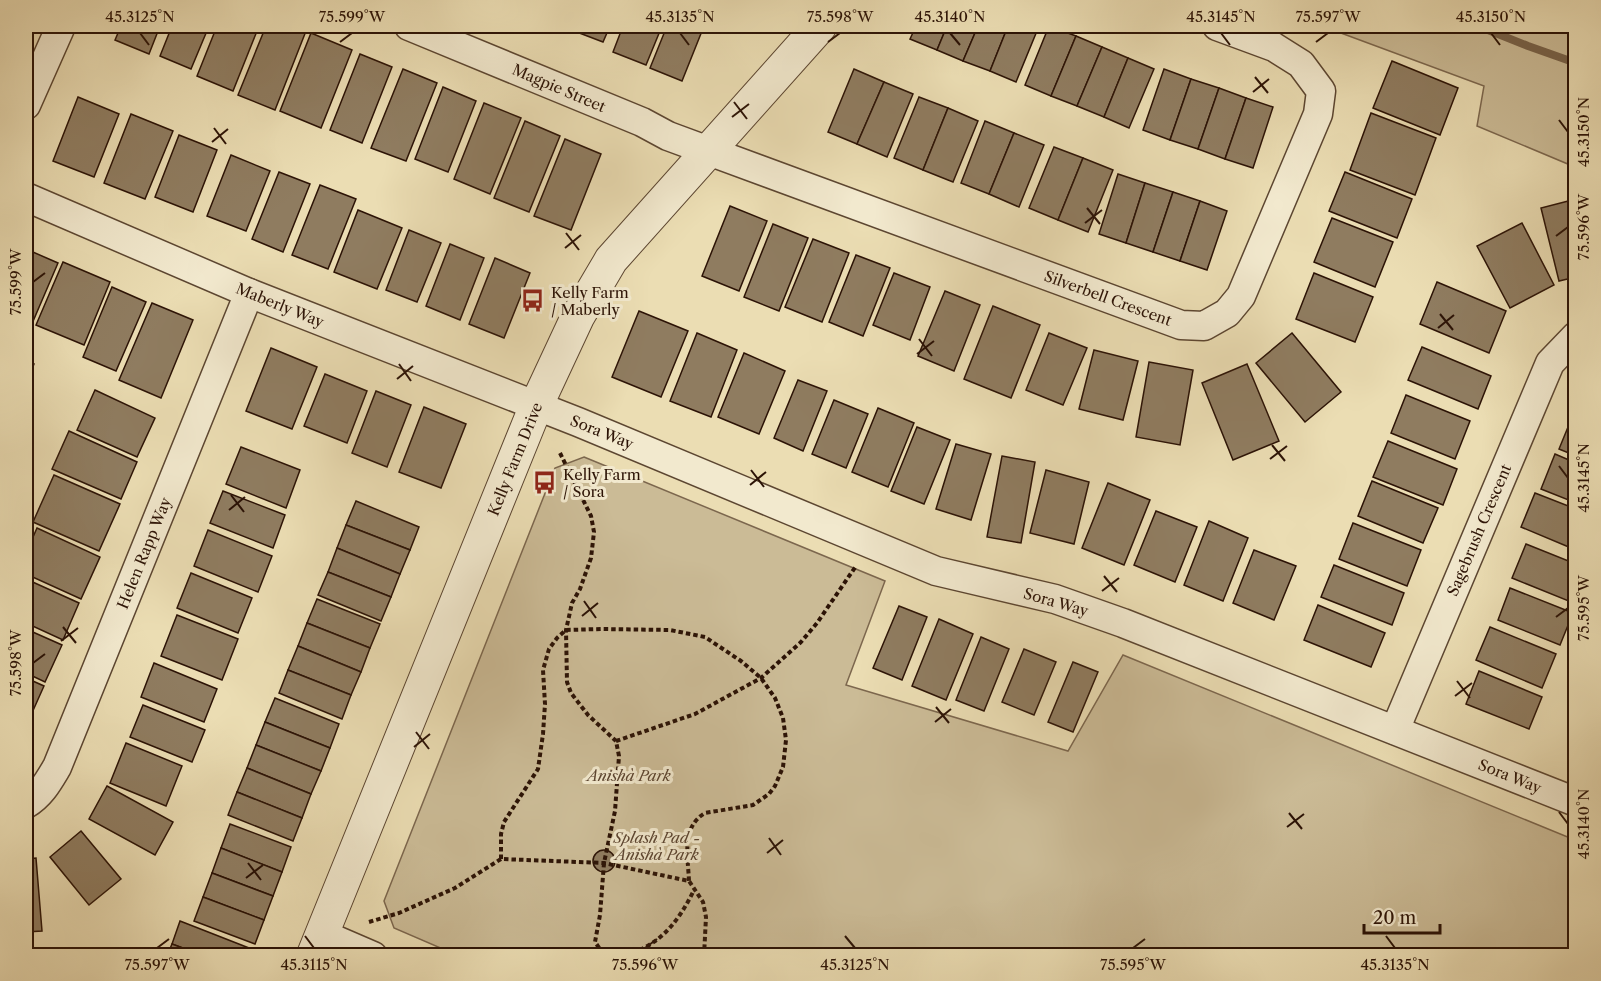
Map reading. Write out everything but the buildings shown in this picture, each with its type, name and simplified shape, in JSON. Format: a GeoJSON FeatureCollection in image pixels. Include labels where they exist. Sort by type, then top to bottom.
{"type":"FeatureCollection","features":[{"type":"Feature","properties":{"kind":"street"},"geometry":{"type":"LineString","coordinates":[[26,105],[61,26]]}},
{"type":"Feature","properties":{"kind":"street","name":"Magpie Street"},"geometry":{"type":"LineString","coordinates":[[409,26],[642,122],[668,136],[710,151]]}},
{"type":"Feature","properties":{"kind":"street","name":"Kelly Farm Drive"},"geometry":{"type":"LineString","coordinates":[[317,945],[536,406],[578,316],[611,260],[820,26]]}},
{"type":"Feature","properties":{"kind":"street","name":"Silverbell Crescent"},"geometry":{"type":"LineString","coordinates":[[710,151],[1181,325],[1204,326],[1227,313],[1241,296],[1318,114],[1322,91],[1301,64],[1274,46],[1216,26]]}},
{"type":"Feature","properties":{"kind":"street","name":"Maberly Way"},"geometry":{"type":"LineString","coordinates":[[26,198],[249,293],[536,406]]}},
{"type":"Feature","properties":{"kind":"street","name":"Helen Rapp Way"},"geometry":{"type":"LineString","coordinates":[[26,804],[44,789],[57,768],[249,293]]}},
{"type":"Feature","properties":{"kind":"street","name":"Sagebrush Crescent"},"geometry":{"type":"LineString","coordinates":[[1395,730],[1550,363],[1575,336]]}},
{"type":"Feature","properties":{"kind":"street","name":"Sora Way"},"geometry":{"type":"LineString","coordinates":[[536,406],[936,571],[1055,598],[1575,802]]}},
{"type":"Feature","properties":{"kind":"street"},"geometry":{"type":"LineString","coordinates":[[317,945],[373,956]]}},
{"type":"Feature","properties":{"kind":"path"},"geometry":{"type":"LineString","coordinates":[[560,453],[594,525],[591,558],[580,589],[572,603],[566,630],[567,682],[571,693],[588,715],[616,741],[619,756],[615,811],[604,863],[600,915],[595,942],[606,956]]}},
{"type":"Feature","properties":{"kind":"path"},"geometry":{"type":"LineString","coordinates":[[616,741],[695,714],[761,678],[801,642],[857,565]]}},
{"type":"Feature","properties":{"kind":"path"},"geometry":{"type":"LineString","coordinates":[[501,859],[501,834],[504,822],[538,769],[543,734],[543,670],[549,649],[557,638],[566,630],[602,629],[670,630],[705,636],[761,678],[775,698],[783,718],[786,740],[783,767],[769,794],[753,805],[705,813],[696,820],[690,830],[688,837],[689,881],[703,902],[706,917],[704,956]]}},
{"type":"Feature","properties":{"kind":"path"},"geometry":{"type":"LineString","coordinates":[[369,922],[399,913],[455,888],[501,859],[604,863],[689,881]]}},
{"type":"Feature","properties":{"kind":"path"},"geometry":{"type":"LineString","coordinates":[[618,956],[664,936],[684,910],[695,890]]}},
{"type":"Feature","properties":{"kind":"green space"},"geometry":{"type":"Polygon","coordinates":[[[1322,26],[1575,26],[1575,167],[1477,126],[1484,86],[1322,26]]]}},
{"type":"Feature","properties":{"kind":"green space"},"geometry":{"type":"Polygon","coordinates":[[[584,457],[885,581],[846,685],[1068,751],[1123,655],[1575,840],[1575,955],[459,956],[394,928],[384,901],[555,468],[584,457]]]}},
{"type":"Feature","properties":{"kind":"waterway"},"geometry":{"type":"LineString","coordinates":[[1478,26],[1576,63]]}},
{"type":"Feature","properties":{"kind":"place","name":"Kelly Farm / Maberly"},"geometry":{"type":"Point","coordinates":[533,301]}},
{"type":"Feature","properties":{"kind":"place","name":"Kelly Farm / Sora"},"geometry":{"type":"Point","coordinates":[545,483]}},
{"type":"Feature","properties":{"kind":"park label","name":"Anishà Park"},"geometry":{"type":"Point","coordinates":[629,775]}},
{"type":"Feature","properties":{"kind":"park label","name":"Splash Pad - Anishà Park"},"geometry":{"type":"Point","coordinates":[657,846]}}]}
